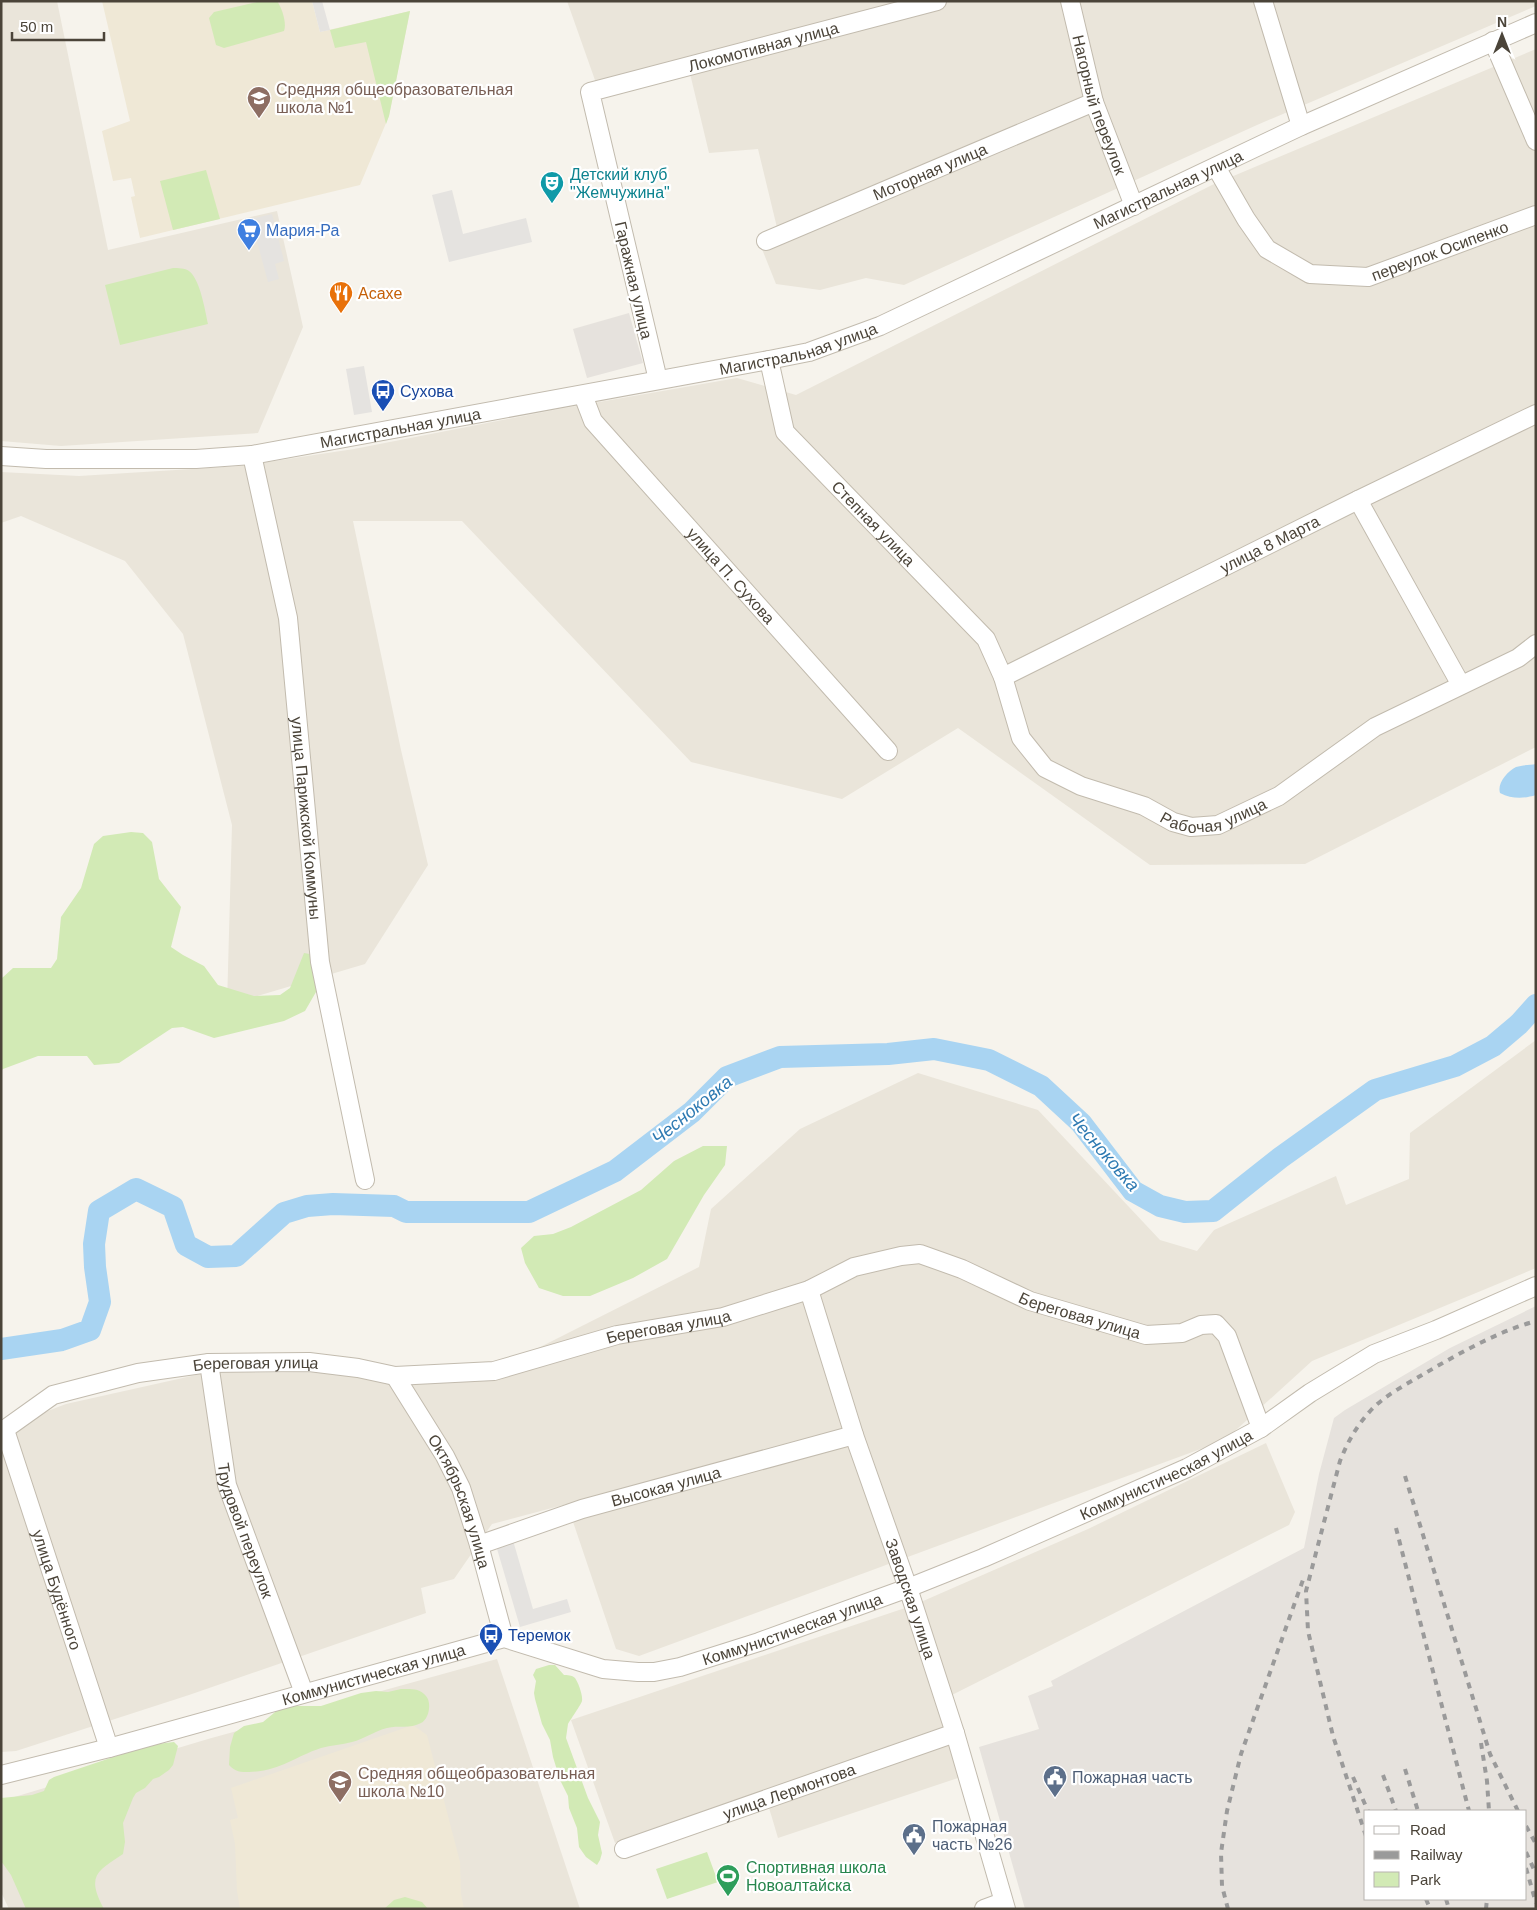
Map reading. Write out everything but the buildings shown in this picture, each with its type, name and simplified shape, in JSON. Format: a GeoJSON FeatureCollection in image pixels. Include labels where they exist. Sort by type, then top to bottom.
{"type":"FeatureCollection","features":[{"type":"Feature","properties":{"kind":"street","name":"Локомотивная улица"},"geometry":{"type":"LineString","coordinates":[[590,92],[937,1]]}},
{"type":"Feature","properties":{"kind":"street","name":"Нагорный переулок"},"geometry":{"type":"LineString","coordinates":[[1070,1],[1094,102],[1134,206]]}},
{"type":"Feature","properties":{"kind":"street"},"geometry":{"type":"LineString","coordinates":[[1263,1],[1301,126]]}},
{"type":"Feature","properties":{"kind":"street","name":"Магистральная улица"},"geometry":{"type":"LineString","coordinates":[[1,456],[46,459],[196,459],[252,455],[809,352],[880,326],[1301,126],[1536,23]]}},
{"type":"Feature","properties":{"kind":"street"},"geometry":{"type":"LineString","coordinates":[[1494,41],[1536,141]]}},
{"type":"Feature","properties":{"kind":"street","name":"Гаражная улица"},"geometry":{"type":"LineString","coordinates":[[590,92],[658,380]]}},
{"type":"Feature","properties":{"kind":"street","name":"Моторная улица"},"geometry":{"type":"LineString","coordinates":[[766,241],[1094,102]]}},
{"type":"Feature","properties":{"kind":"street","name":"переулок Осипенко"},"geometry":{"type":"LineString","coordinates":[[1216,167],[1246,219],[1267,248],[1310,274],[1368,277],[1536,215]]}},
{"type":"Feature","properties":{"kind":"street","name":"Степная улица"},"geometry":{"type":"LineString","coordinates":[[770,360],[785,432],[986,639],[1003,677]]}},
{"type":"Feature","properties":{"kind":"street","name":"улица П. Сухова"},"geometry":{"type":"LineString","coordinates":[[583,395],[593,421],[888,751]]}},
{"type":"Feature","properties":{"kind":"street","name":"улица 8 Марта"},"geometry":{"type":"LineString","coordinates":[[1003,677],[1358,500],[1536,414]]}},
{"type":"Feature","properties":{"kind":"street","name":"улица Парижской Коммуны"},"geometry":{"type":"LineString","coordinates":[[252,455],[288,618],[320,962],[364,1180]]}},
{"type":"Feature","properties":{"kind":"street"},"geometry":{"type":"LineString","coordinates":[[1358,500],[1461,685]]}},
{"type":"Feature","properties":{"kind":"street","name":"Рабочая улица"},"geometry":{"type":"LineString","coordinates":[[1003,677],[1021,738],[1045,768],[1081,786],[1144,806],[1173,822],[1191,828],[1218,825],[1279,796],[1375,727],[1518,658],[1536,644]]}},
{"type":"Feature","properties":{"kind":"street","name":"Береговая улица"},"geometry":{"type":"LineString","coordinates":[[3,1431],[53,1394],[138,1373],[210,1364],[309,1362],[358,1368],[394,1376],[494,1371],[617,1335],[723,1317],[809,1290],[854,1267],[902,1256],[920,1254],[962,1269],[1030,1301],[1146,1335],[1182,1333],[1201,1325],[1216,1324],[1227,1336],[1261,1428]]}},
{"type":"Feature","properties":{"kind":"street","name":"Коммунистическая улица"},"geometry":{"type":"LineString","coordinates":[[1,1776],[109,1748],[504,1638],[603,1669],[654,1672],[680,1667],[759,1642],[908,1588],[983,1558],[1187,1468],[1261,1428],[1310,1393],[1374,1354],[1436,1330],[1536,1286]]}},
{"type":"Feature","properties":{"kind":"street","name":"Заводская улица"},"geometry":{"type":"LineString","coordinates":[[809,1290],[854,1435],[908,1588],[955,1732],[1004,1906]]}},
{"type":"Feature","properties":{"kind":"street","name":"Трудовой переулок"},"geometry":{"type":"LineString","coordinates":[[210,1364],[227,1485],[304,1693]]}},
{"type":"Feature","properties":{"kind":"street","name":"Октябрьская улица"},"geometry":{"type":"LineString","coordinates":[[394,1376],[445,1456],[461,1488],[479,1545],[504,1638]]}},
{"type":"Feature","properties":{"kind":"street","name":"улица Будённого"},"geometry":{"type":"LineString","coordinates":[[3,1431],[109,1748]]}},
{"type":"Feature","properties":{"kind":"street","name":"Высокая улица"},"geometry":{"type":"LineString","coordinates":[[479,1545],[582,1509],[854,1435]]}},
{"type":"Feature","properties":{"kind":"street","name":"улица Лермонтова"},"geometry":{"type":"LineString","coordinates":[[624,1849],[955,1732]]}},
{"type":"Feature","properties":{"kind":"street"},"geometry":{"type":"LineString","coordinates":[[984,1909],[1004,1906]]}},
{"type":"Feature","properties":{"kind":"shaded area"},"geometry":{"type":"Polygon","coordinates":[[[1,1],[57,1],[108,250],[277,211],[303,327],[258,433],[61,446],[1,441],[1,1]]]}},
{"type":"Feature","properties":{"kind":"shaded area","name":"Средняя общеобразовательная школа №1"},"geometry":{"type":"Polygon","coordinates":[[[102,1],[312,1],[320,32],[410,11],[389,116],[360,185],[140,238],[131,197],[135,196],[131,178],[113,181],[102,131],[130,121],[102,1]]]}},
{"type":"Feature","properties":{"kind":"shaded area"},"geometry":{"type":"Polygon","coordinates":[[[312,1],[322,1],[330,30],[320,32],[312,1]]]}},
{"type":"Feature","properties":{"kind":"shaded area"},"geometry":{"type":"Polygon","coordinates":[[[567,1],[1536,1],[1536,6],[1257,125],[904,285],[866,278],[820,290],[776,284],[762,249],[780,240],[758,149],[709,153],[687,61],[596,83],[567,1]]]}},
{"type":"Feature","properties":{"kind":"shaded area"},"geometry":{"type":"Polygon","coordinates":[[[1536,49],[1536,747],[1305,864],[1150,865],[958,728],[842,799],[691,762],[462,521],[353,521],[401,750],[428,865],[365,964],[227,1005],[232,825],[183,634],[125,561],[21,516],[1,523],[1,472],[79,476],[240,466],[354,449],[559,409],[737,378],[796,395],[1212,185],[1536,49]]]}},
{"type":"Feature","properties":{"kind":"shaded area"},"geometry":{"type":"Polygon","coordinates":[[[452,190],[463,234],[526,218],[532,242],[449,262],[432,195],[452,190]]]}},
{"type":"Feature","properties":{"kind":"shaded area"},"geometry":{"type":"Polygon","coordinates":[[[272,214],[284,261],[275,264],[279,279],[268,282],[251,219],[272,214]]]}},
{"type":"Feature","properties":{"kind":"shaded area"},"geometry":{"type":"Polygon","coordinates":[[[629,313],[643,363],[587,378],[573,329],[629,313]]]}},
{"type":"Feature","properties":{"kind":"shaded area"},"geometry":{"type":"Polygon","coordinates":[[[364,366],[372,412],[354,415],[346,369],[364,366]]]}},
{"type":"Feature","properties":{"kind":"shaded area"},"geometry":{"type":"Polygon","coordinates":[[[1536,1040],[1536,1268],[1312,1361],[1225,1440],[639,1656],[616,1649],[567,1504],[492,1524],[454,1579],[421,1588],[426,1613],[189,1695],[16,1751],[1,1752],[1,1435],[45,1412],[66,1404],[205,1373],[340,1372],[471,1382],[699,1267],[711,1209],[800,1129],[918,1073],[1038,1110],[1160,1240],[1197,1251],[1214,1230],[1336,1176],[1346,1205],[1409,1179],[1410,1133],[1536,1040]]]}},
{"type":"Feature","properties":{"kind":"shaded area"},"geometry":{"type":"Polygon","coordinates":[[[1536,1306],[1536,1909],[1025,1909],[979,1747],[1039,1729],[1028,1696],[1053,1686],[1051,1681],[1304,1548],[1319,1474],[1334,1418],[1450,1348],[1536,1306]]]}},
{"type":"Feature","properties":{"kind":"shaded area"},"geometry":{"type":"Polygon","coordinates":[[[1266,1443],[1295,1512],[1289,1525],[940,1701],[961,1777],[778,1838],[764,1791],[615,1843],[571,1720],[914,1605],[1088,1529],[1266,1443]]]}},
{"type":"Feature","properties":{"kind":"shaded area"},"geometry":{"type":"Polygon","coordinates":[[[512,1537],[533,1609],[567,1599],[571,1612],[520,1627],[495,1542],[512,1537]]]}},
{"type":"Feature","properties":{"kind":"shaded area"},"geometry":{"type":"Polygon","coordinates":[[[497,1659],[580,1909],[9,1909],[1,1892],[1,1801],[208,1739],[497,1659]]]}},
{"type":"Feature","properties":{"kind":"shaded area","name":"Средняя общеобразовательная школа №10"},"geometry":{"type":"Polygon","coordinates":[[[413,1725],[427,1735],[460,1862],[461,1894],[464,1909],[240,1909],[237,1891],[235,1844],[230,1820],[238,1818],[231,1788],[413,1725]]]}},
{"type":"Feature","properties":{"kind":"green space"},"geometry":{"type":"Polygon","coordinates":[[[261,1],[277,1],[284,16],[284,31],[224,48],[216,45],[209,18],[214,12],[261,1]]]}},
{"type":"Feature","properties":{"kind":"green space"},"geometry":{"type":"Polygon","coordinates":[[[410,11],[386,124],[366,42],[335,48],[330,30],[410,11]]]}},
{"type":"Feature","properties":{"kind":"green space"},"geometry":{"type":"Polygon","coordinates":[[[206,170],[220,219],[173,230],[160,181],[206,170]]]}},
{"type":"Feature","properties":{"kind":"green space"},"geometry":{"type":"Polygon","coordinates":[[[173,268],[186,269],[193,275],[202,295],[208,324],[120,345],[105,285],[173,268]]]}},
{"type":"Feature","properties":{"kind":"green space"},"geometry":{"type":"Polygon","coordinates":[[[131,832],[143,833],[152,842],[159,879],[181,907],[171,947],[204,966],[218,985],[254,996],[280,995],[290,988],[304,953],[315,955],[316,992],[305,1011],[284,1021],[214,1038],[183,1027],[172,1028],[119,1063],[94,1065],[87,1056],[38,1056],[1,1071],[1,979],[13,968],[51,968],[57,959],[61,917],[81,888],[94,844],[103,836],[131,832]]]}},
{"type":"Feature","properties":{"kind":"green space"},"geometry":{"type":"Polygon","coordinates":[[[703,1146],[727,1146],[725,1165],[704,1195],[667,1259],[633,1278],[590,1296],[563,1296],[539,1288],[525,1263],[521,1248],[534,1236],[553,1234],[571,1227],[641,1190],[674,1161],[703,1146]]]}},
{"type":"Feature","properties":{"kind":"green space"},"geometry":{"type":"Polygon","coordinates":[[[555,1665],[564,1675],[575,1678],[581,1692],[582,1701],[568,1724],[566,1738],[588,1798],[600,1822],[598,1835],[602,1853],[597,1865],[586,1857],[579,1847],[577,1828],[569,1808],[568,1796],[560,1780],[550,1740],[542,1724],[535,1699],[536,1681],[533,1675],[536,1669],[555,1665]]]}},
{"type":"Feature","properties":{"kind":"green space"},"geometry":{"type":"Polygon","coordinates":[[[401,1689],[418,1690],[424,1693],[428,1699],[428,1715],[421,1723],[413,1726],[387,1728],[356,1741],[321,1748],[270,1769],[241,1772],[229,1765],[230,1747],[234,1733],[244,1726],[263,1722],[280,1708],[321,1706],[361,1693],[388,1692],[401,1689]]]}},
{"type":"Feature","properties":{"kind":"green space"},"geometry":{"type":"Polygon","coordinates":[[[174,1742],[178,1746],[173,1765],[169,1770],[153,1779],[145,1788],[136,1793],[133,1798],[123,1823],[125,1842],[123,1854],[100,1871],[97,1876],[95,1882],[96,1889],[104,1909],[26,1909],[11,1875],[1,1861],[1,1798],[32,1795],[44,1791],[49,1780],[54,1777],[149,1745],[174,1742]]]}},
{"type":"Feature","properties":{"kind":"green space"},"geometry":{"type":"Polygon","coordinates":[[[707,1852],[718,1882],[667,1899],[656,1869],[707,1852]]]}},
{"type":"Feature","properties":{"kind":"green space"},"geometry":{"type":"Polygon","coordinates":[[[405,1897],[422,1902],[428,1909],[384,1909],[394,1900],[405,1897]]]}},
{"type":"Feature","properties":{"kind":"water"},"geometry":{"type":"Polygon","coordinates":[[[1536,764],[1536,795],[1518,798],[1500,793],[1501,782],[1509,772],[1516,767],[1536,764]]]}},
{"type":"Feature","properties":{"kind":"waterway","name":"Чесноковка"},"geometry":{"type":"LineString","coordinates":[[1,1349],[62,1340],[90,1330],[100,1302],[94,1244],[99,1211],[136,1189],[173,1207],[186,1245],[208,1257],[236,1256],[284,1213],[307,1206],[333,1204],[394,1206],[406,1212],[529,1212],[615,1171],[692,1112],[727,1077],[780,1057],[888,1054],[934,1049],[989,1060],[1041,1086],[1081,1123],[1133,1191],[1160,1206],[1185,1212],[1213,1211],[1280,1158],[1375,1090],[1455,1066],[1493,1046],[1519,1024],[1536,1005]]}},
{"type":"Feature","properties":{"kind":"railway"},"geometry":{"type":"LineString","coordinates":[[1364,1830],[1333,1736],[1308,1631],[1306,1591],[1340,1461],[1357,1427],[1372,1409],[1389,1395],[1478,1344],[1506,1331],[1536,1321]]}},
{"type":"Feature","properties":{"kind":"railway"},"geometry":{"type":"LineString","coordinates":[[1405,1476],[1490,1754],[1518,1810]]}},
{"type":"Feature","properties":{"kind":"railway"},"geometry":{"type":"LineString","coordinates":[[1396,1528],[1469,1810]]}},
{"type":"Feature","properties":{"kind":"railway"},"geometry":{"type":"LineString","coordinates":[[1228,1909],[1222,1886],[1221,1853],[1227,1811],[1241,1754],[1304,1577]]}},
{"type":"Feature","properties":{"kind":"railway"},"geometry":{"type":"LineString","coordinates":[[1481,1743],[1489,1810]]}},
{"type":"Feature","properties":{"kind":"railway"},"geometry":{"type":"LineString","coordinates":[[1405,1769],[1418,1810]]}},
{"type":"Feature","properties":{"kind":"railway"},"geometry":{"type":"LineString","coordinates":[[1383,1775],[1396,1810]]}},
{"type":"Feature","properties":{"kind":"railway"},"geometry":{"type":"LineString","coordinates":[[1353,1777],[1368,1810]]}},
{"type":"Feature","properties":{"kind":"railway"},"geometry":{"type":"LineString","coordinates":[[1527,1828],[1536,1844]]}},
{"type":"Feature","properties":{"kind":"railway"},"geometry":{"type":"LineString","coordinates":[[1527,1854],[1536,1874]]}},
{"type":"Feature","properties":{"kind":"railway"},"geometry":{"type":"LineString","coordinates":[[1527,1872],[1536,1903]]}},
{"type":"Feature","properties":{"kind":"railway"},"geometry":{"type":"LineString","coordinates":[[1426,1900],[1430,1909]]}},
{"type":"Feature","properties":{"kind":"railway"},"geometry":{"type":"LineString","coordinates":[[1446,1900],[1449,1909]]}},
{"type":"Feature","properties":{"kind":"railway"},"geometry":{"type":"LineString","coordinates":[[1486,1909],[1487,1900]]}},
{"type":"Feature","properties":{"kind":"place","name":"Средняя общеобразовательная школа №1"},"geometry":{"type":"Point","coordinates":[259,119]}},
{"type":"Feature","properties":{"kind":"place","name":"Детский клуб \"Жемчужина\""},"geometry":{"type":"Point","coordinates":[552,204]}},
{"type":"Feature","properties":{"kind":"place","name":"Мария-Ра"},"geometry":{"type":"Point","coordinates":[249,251]}},
{"type":"Feature","properties":{"kind":"place","name":"Асахе"},"geometry":{"type":"Point","coordinates":[341,314]}},
{"type":"Feature","properties":{"kind":"place","name":"Сухова"},"geometry":{"type":"Point","coordinates":[383,412]}},
{"type":"Feature","properties":{"kind":"place","name":"Теремок"},"geometry":{"type":"Point","coordinates":[491,1656]}},
{"type":"Feature","properties":{"kind":"place","name":"Пожарная часть"},"geometry":{"type":"Point","coordinates":[1055,1798]}},
{"type":"Feature","properties":{"kind":"place","name":"Средняя общеобразовательная школа №10"},"geometry":{"type":"Point","coordinates":[340,1803]}},
{"type":"Feature","properties":{"kind":"place","name":"Пожарная часть №26"},"geometry":{"type":"Point","coordinates":[914,1856]}},
{"type":"Feature","properties":{"kind":"place","name":"Спортивная школа Новоалтайска"},"geometry":{"type":"Point","coordinates":[728,1897]}}]}
